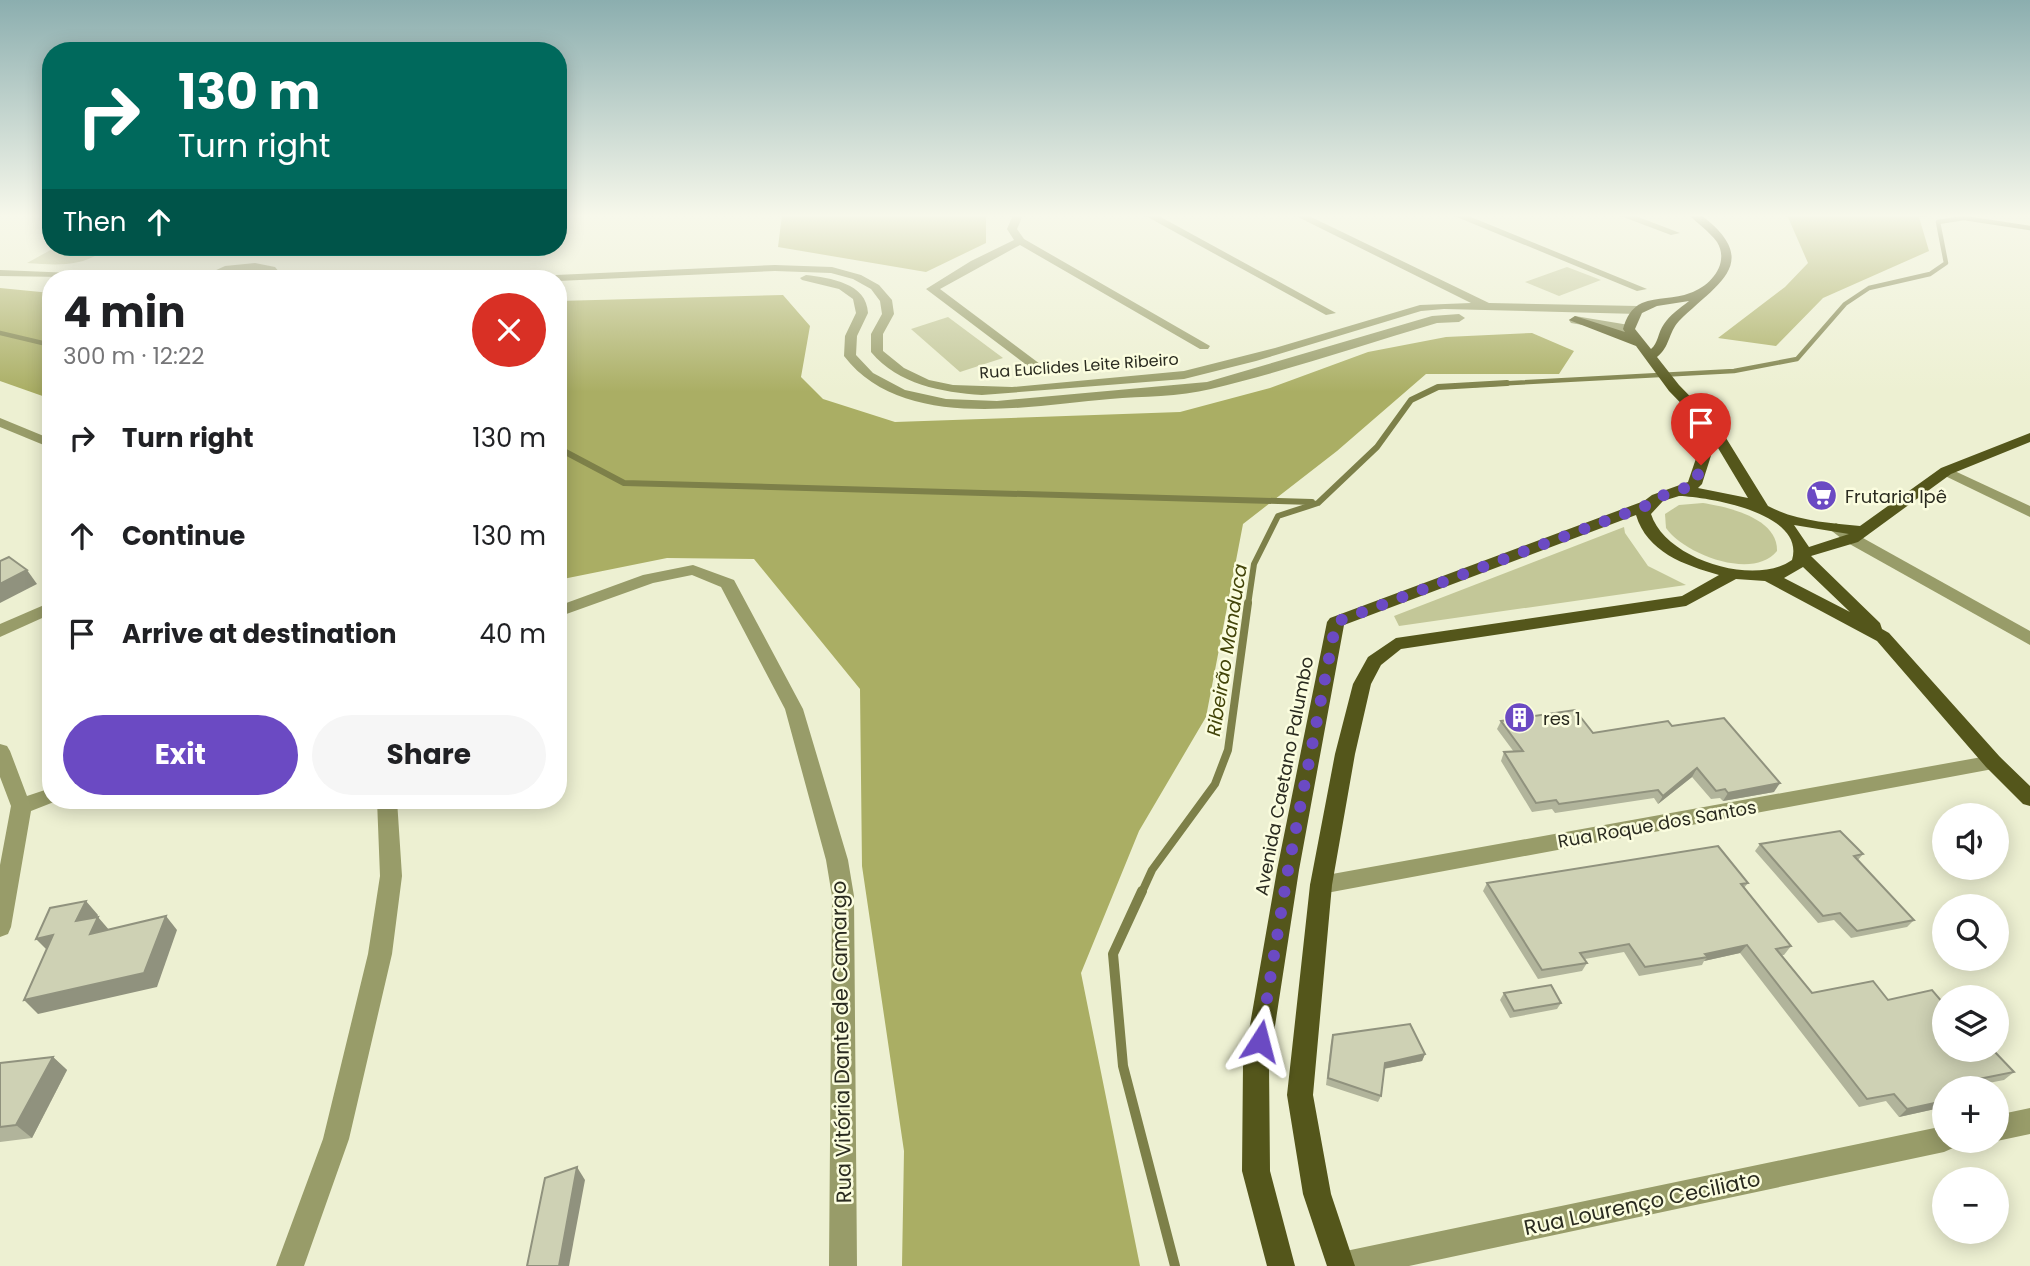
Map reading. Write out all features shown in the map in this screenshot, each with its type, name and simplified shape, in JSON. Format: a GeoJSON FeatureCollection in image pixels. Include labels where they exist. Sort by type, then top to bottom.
{"type":"FeatureCollection","features":[{"type":"Feature","properties":{"kind":"main road"},"geometry":{"type":"LineString","coordinates":[[1637,344],[1629,329],[1630,319],[1637,310],[1651,304],[1696,295],[1723,274]]}},
{"type":"Feature","properties":{"kind":"main road"},"geometry":{"type":"LineString","coordinates":[[1653,358],[1661,348],[1663,332],[1671,320],[1694,303],[1696,295]]}},
{"type":"Feature","properties":{"kind":"main road"},"geometry":{"type":"LineString","coordinates":[[1637,310],[1671,320]]}},
{"type":"Feature","properties":{"kind":"main road"},"geometry":{"type":"LineString","coordinates":[[1575,320],[1620,334],[1653,358],[1674,388],[1713,428],[1768,513],[1789,528],[1799,541],[1802,555],[1883,637],[1993,762],[2030,798]]}},
{"type":"Feature","properties":{"kind":"main road"},"geometry":{"type":"LineString","coordinates":[[1629,329],[1663,332]]}},
{"type":"Feature","properties":{"kind":"main road"},"geometry":{"type":"LineString","coordinates":[[1679,492],[1695,484],[1713,428]]}},
{"type":"Feature","properties":{"kind":"main road"},"geometry":{"type":"LineString","coordinates":[[1836,528],[1817,526],[1768,513],[1720,495],[1679,492],[1661,495],[1648,505],[1643,514],[1647,527],[1659,542],[1679,556],[1705,567],[1734,574],[1768,576],[1784,572],[1796,565],[1802,555],[1858,535],[1946,471],[2030,437]]}},
{"type":"Feature","properties":{"kind":"main road","name":"Avenida Caetano Palumbo"},"geometry":{"type":"LineString","coordinates":[[1281,1266],[1256,1171],[1256,1065],[1293,845],[1336,622],[1648,505]]}},
{"type":"Feature","properties":{"kind":"main road"},"geometry":{"type":"LineString","coordinates":[[1341,1266],[1317,1194],[1300,1095],[1321,885],[1345,754],[1362,684],[1374,661],[1396,644],[1686,601],[1734,574]]}},
{"type":"Feature","properties":{"kind":"main road"},"geometry":{"type":"LineString","coordinates":[[1768,576],[1883,637]]}},
{"type":"Feature","properties":{"kind":"street","name":"Rua Euclides Leite Ribeiro"},"geometry":{"type":"LineString","coordinates":[[567,277],[642,274]]}},
{"type":"Feature","properties":{"kind":"street","name":"Rua Euclides Leite Ribeiro"},"geometry":{"type":"LineString","coordinates":[[844,274],[875,287],[886,300],[888,314],[877,334],[877,352],[892,368],[919,381],[955,389],[997,391],[1194,373],[1420,308],[1512,313],[1637,310]]}},
{"type":"Feature","properties":{"kind":"street"},"geometry":{"type":"LineString","coordinates":[[957,274],[932,289],[1042,370]]}},
{"type":"Feature","properties":{"kind":"street"},"geometry":{"type":"LineString","coordinates":[[1078,274],[1204,346]]}},
{"type":"Feature","properties":{"kind":"street"},"geometry":{"type":"LineString","coordinates":[[1258,274],[1330,313]]}},
{"type":"Feature","properties":{"kind":"street"},"geometry":{"type":"LineString","coordinates":[[1423,274],[1487,307]]}},
{"type":"Feature","properties":{"kind":"street"},"geometry":{"type":"LineString","coordinates":[[1604,274],[1641,289]]}},
{"type":"Feature","properties":{"kind":"street","name":"Rua Euclides Leite Ribeiro"},"geometry":{"type":"LineString","coordinates":[[567,288],[797,277],[839,285],[853,293],[861,303],[862,314],[851,334],[850,356],[868,376],[901,393],[946,403],[997,405],[1208,386],[1436,319],[1487,307],[1512,313],[1629,329]]}},
{"type":"Feature","properties":{"kind":"street"},"geometry":{"type":"LineString","coordinates":[[1218,366],[1236,378]]}},
{"type":"Feature","properties":{"kind":"street"},"geometry":{"type":"LineString","coordinates":[[0,422],[42,440]]}},
{"type":"Feature","properties":{"kind":"street"},"geometry":{"type":"LineString","coordinates":[[1946,471],[2030,512]]}},
{"type":"Feature","properties":{"kind":"street"},"geometry":{"type":"LineString","coordinates":[[1836,528],[1858,535],[2030,639]]}},
{"type":"Feature","properties":{"kind":"street","name":"Rua Vitória Dante de Camargo"},"geometry":{"type":"LineString","coordinates":[[567,609],[649,579],[693,570],[728,584],[794,709],[837,860],[842,896],[843,1266]]}},
{"type":"Feature","properties":{"kind":"street"},"geometry":{"type":"LineString","coordinates":[[0,631],[42,611]]}},
{"type":"Feature","properties":{"kind":"street"},"geometry":{"type":"LineString","coordinates":[[0,751],[21,806],[0,927]]}},
{"type":"Feature","properties":{"kind":"street","name":"Rua Roque dos Santos"},"geometry":{"type":"LineString","coordinates":[[1321,885],[1993,762]]}},
{"type":"Feature","properties":{"kind":"street"},"geometry":{"type":"LineString","coordinates":[[21,806],[42,799]]}},
{"type":"Feature","properties":{"kind":"street"},"geometry":{"type":"LineString","coordinates":[[290,1266],[336,1139],[380,954],[391,876],[387,809]]}},
{"type":"Feature","properties":{"kind":"street"},"geometry":{"type":"LineString","coordinates":[[2009,1125],[2030,1121]]}},
{"type":"Feature","properties":{"kind":"street","name":"Rua Lourenço Ceciliato"},"geometry":{"type":"LineString","coordinates":[[1341,1266],[1932,1142]]}},
{"type":"Feature","properties":{"kind":"green space"},"geometry":{"type":"Polygon","coordinates":[[[1547,274],[1586,274],[1601,280],[1559,296],[1525,282],[1547,274]]]}},
{"type":"Feature","properties":{"kind":"green space"},"geometry":{"type":"Polygon","coordinates":[[[1797,274],[1877,274],[1823,298],[1776,346],[1718,338],[1785,287],[1797,274]]]}},
{"type":"Feature","properties":{"kind":"green space"},"geometry":{"type":"Polygon","coordinates":[[[0,288],[42,292],[42,396],[0,381],[0,288]]]}},
{"type":"Feature","properties":{"kind":"green space"},"geometry":{"type":"Polygon","coordinates":[[[783,295],[810,326],[801,377],[823,399],[895,422],[1180,412],[1270,388],[1368,352],[1446,337],[1532,333],[1574,351],[1559,374],[1426,374],[1337,451],[1243,524],[1206,717],[1139,831],[1081,973],[1140,1266],[902,1266],[904,1151],[862,866],[860,689],[754,559],[667,558],[567,578],[567,301],[783,295]]]}},
{"type":"Feature","properties":{"kind":"green space"},"geometry":{"type":"Polygon","coordinates":[[[948,317],[1003,358],[960,372],[911,329],[948,317]]]}},
{"type":"Feature","properties":{"kind":"green space"},"geometry":{"type":"Polygon","coordinates":[[[1703,503],[1738,511],[1761,522],[1775,540],[1777,551],[1766,560],[1752,564],[1736,564],[1703,555],[1688,547],[1666,528],[1665,514],[1679,505],[1703,503]]]}},
{"type":"Feature","properties":{"kind":"green space"},"geometry":{"type":"Polygon","coordinates":[[[1624,527],[1625,533],[1648,566],[1686,585],[1399,626],[1394,616],[1624,527]]]}},
{"type":"Feature","properties":{"kind":"building"},"geometry":{"type":"Polygon","coordinates":[[[9,557],[27,570],[0,584],[0,561],[9,557]]]}},
{"type":"Feature","properties":{"kind":"building"},"geometry":{"type":"Polygon","coordinates":[[[1575,710],[1593,733],[1668,721],[1672,726],[1724,718],[1780,783],[1728,793],[1725,789],[1716,791],[1697,768],[1663,796],[1658,790],[1559,804],[1556,800],[1536,803],[1504,752],[1523,751],[1501,721],[1575,710]]]}},
{"type":"Feature","properties":{"kind":"building"},"geometry":{"type":"Polygon","coordinates":[[[1840,831],[1863,854],[1854,856],[1914,920],[1857,931],[1840,913],[1823,916],[1760,844],[1840,831]]]}},
{"type":"Feature","properties":{"kind":"building"},"geometry":{"type":"Polygon","coordinates":[[[1718,846],[1748,883],[1741,884],[1791,946],[1776,949],[1812,993],[1873,981],[1888,1000],[1932,990],[1932,1062],[2004,1062],[2014,1072],[1994,1076],[1932,1076],[1932,1104],[1907,1109],[1894,1094],[1867,1099],[1747,945],[1705,954],[1708,957],[1645,967],[1629,944],[1580,953],[1587,963],[1542,970],[1487,883],[1718,846]]]}},
{"type":"Feature","properties":{"kind":"building"},"geometry":{"type":"Polygon","coordinates":[[[86,901],[76,921],[98,917],[90,934],[166,916],[144,973],[24,1000],[53,935],[36,939],[50,908],[86,901]]]}},
{"type":"Feature","properties":{"kind":"building"},"geometry":{"type":"Polygon","coordinates":[[[1551,985],[1561,1003],[1514,1011],[1504,993],[1551,985]]]}},
{"type":"Feature","properties":{"kind":"building"},"geometry":{"type":"Polygon","coordinates":[[[1410,1024],[1425,1054],[1385,1063],[1381,1096],[1328,1078],[1333,1035],[1410,1024]]]}},
{"type":"Feature","properties":{"kind":"building"},"geometry":{"type":"Polygon","coordinates":[[[53,1057],[16,1125],[0,1127],[0,1063],[53,1057]]]}},
{"type":"Feature","properties":{"kind":"building"},"geometry":{"type":"Polygon","coordinates":[[[577,1167],[559,1266],[527,1266],[545,1178],[577,1167]]]}},
{"type":"Feature","properties":{"kind":"waterway","name":"Ribeirão Manduca"},"geometry":{"type":"LineString","coordinates":[[1475,385],[1734,371],[1797,359],[1845,304],[1869,288],[1930,274]]}},
{"type":"Feature","properties":{"kind":"waterway"},"geometry":{"type":"LineString","coordinates":[[0,333],[42,343]]}},
{"type":"Feature","properties":{"kind":"waterway","name":"Ribeirão Manduca"},"geometry":{"type":"LineString","coordinates":[[1248,605],[1254,564],[1278,516],[1318,503],[1377,447],[1411,400],[1438,387],[1507,383]]}},
{"type":"Feature","properties":{"kind":"waterway"},"geometry":{"type":"LineString","coordinates":[[567,453],[624,483],[1312,502]]}},
{"type":"Feature","properties":{"kind":"waterway","name":"Ribeirão Manduca"},"geometry":{"type":"LineString","coordinates":[[1142,892],[1152,870],[1215,784],[1228,750],[1248,603]]}},
{"type":"Feature","properties":{"kind":"waterway","name":"Ribeirão Manduca"},"geometry":{"type":"LineString","coordinates":[[1142,891],[1113,954],[1123,1066],[1175,1266]]}},
{"type":"Feature","properties":{"kind":"place","name":"Frutaria Ipê"},"geometry":{"type":"Point","coordinates":[1822,496]}},
{"type":"Feature","properties":{"kind":"place","name":"res 1"},"geometry":{"type":"Point","coordinates":[1520,718]}},
{"type":"Feature","properties":{"kind":"route"},"geometry":{"type":"LineString","coordinates":[[1260,1041],[1288,870],[1336,622],[1648,505],[1661,495],[1679,492],[1695,484],[1701,465]]}}]}
